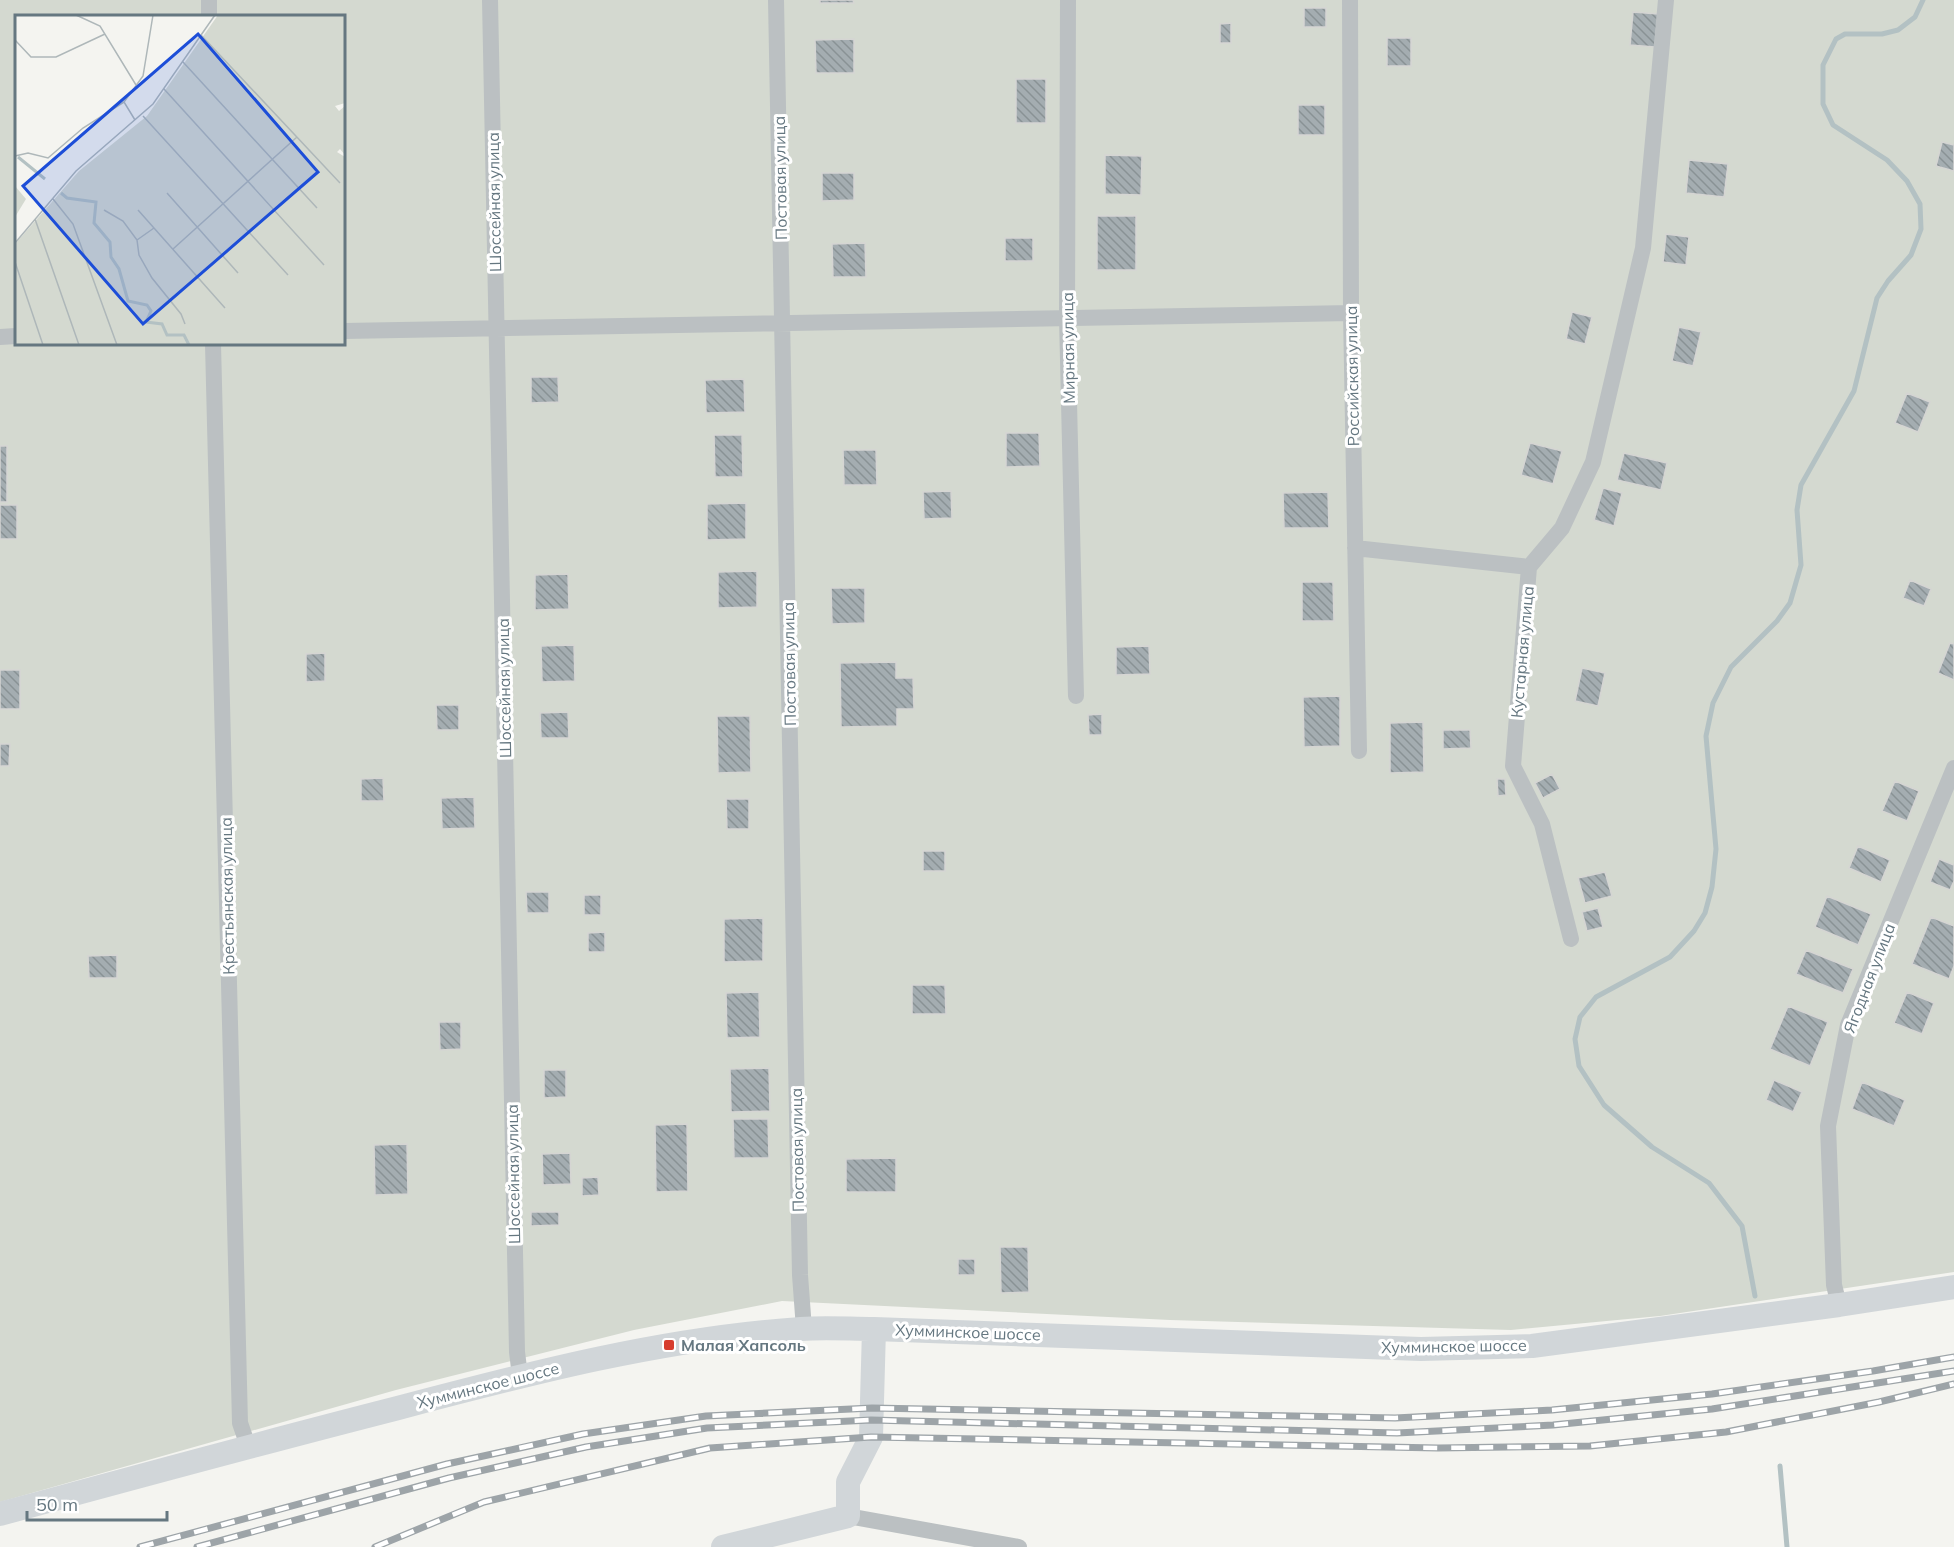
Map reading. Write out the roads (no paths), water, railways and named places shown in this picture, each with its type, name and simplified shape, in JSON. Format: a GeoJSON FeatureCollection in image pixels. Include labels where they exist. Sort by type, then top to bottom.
{"type":"FeatureCollection","features":[{"type":"Feature","properties":{"kind":"main road","name":"Хумминское шоссе"},"geometry":{"type":"LineString","coordinates":[[0,1514],[248,1446],[520,1376],[669,1345],[804,1329],[874,1329],[1421,1349],[1532,1346],[1839,1305],[1954,1287]]}},
{"type":"Feature","properties":{"kind":"main road"},"geometry":{"type":"LineString","coordinates":[[723,1547],[848,1516],[848,1482],[871,1437],[874,1329]]}},
{"type":"Feature","properties":{"kind":"street","name":"Шоссейная улица"},"geometry":{"type":"LineString","coordinates":[[490,0],[517,1352],[520,1376]]}},
{"type":"Feature","properties":{"kind":"street","name":"Постовая улица"},"geometry":{"type":"LineString","coordinates":[[776,0],[799,1263],[804,1329]]}},
{"type":"Feature","properties":{"kind":"street","name":"Мирная улица"},"geometry":{"type":"LineString","coordinates":[[1068,0],[1067,318],[1076,696]]}},
{"type":"Feature","properties":{"kind":"street","name":"Российская улица"},"geometry":{"type":"LineString","coordinates":[[1350,0],[1351,313],[1359,752]]}},
{"type":"Feature","properties":{"kind":"street","name":"Кустарная улица"},"geometry":{"type":"LineString","coordinates":[[1571,939],[1542,824],[1513,766],[1529,567],[1563,528],[1593,462],[1643,248],[1666,0]]}},
{"type":"Feature","properties":{"kind":"street"},"geometry":{"type":"LineString","coordinates":[[345,331],[1351,313]]}},
{"type":"Feature","properties":{"kind":"street"},"geometry":{"type":"LineString","coordinates":[[0,337],[15,336]]}},
{"type":"Feature","properties":{"kind":"street","name":"Крестьянская улица"},"geometry":{"type":"LineString","coordinates":[[213,345],[240,1424],[248,1446]]}},
{"type":"Feature","properties":{"kind":"street"},"geometry":{"type":"LineString","coordinates":[[1355,548],[1529,567]]}},
{"type":"Feature","properties":{"kind":"street","name":"Ягодная улица"},"geometry":{"type":"LineString","coordinates":[[1839,1305],[1834,1285],[1828,1126],[1848,1025],[1954,768]]}},
{"type":"Feature","properties":{"kind":"street"},"geometry":{"type":"LineString","coordinates":[[848,1516],[1019,1547]]}},
{"type":"Feature","properties":{"kind":"waterway","name":"Малая Хапсоль"},"geometry":{"type":"LineString","coordinates":[[1755,1296],[1742,1226],[1709,1183],[1652,1147],[1604,1105],[1579,1066],[1575,1039],[1580,1017],[1596,997],[1670,957],[1694,931],[1705,913],[1712,887],[1716,849],[1706,736],[1713,703],[1731,667],[1777,621],[1790,603],[1801,565],[1797,510],[1801,485],[1854,391],[1877,298],[1888,281],[1911,255],[1921,229],[1920,204],[1907,181],[1887,160],[1833,125],[1823,104],[1823,65],[1836,39],[1845,34],[1882,34],[1898,30],[1915,17],[1923,0]]}},
{"type":"Feature","properties":{"kind":"waterway","name":"Малая Хапсоль"},"geometry":{"type":"LineString","coordinates":[[1780,1466],[1787,1547]]}},
{"type":"Feature","properties":{"kind":"railway"},"geometry":{"type":"LineString","coordinates":[[140,1547],[447,1464],[583,1434],[706,1416],[872,1408],[1395,1418],[1552,1410],[1712,1394],[1954,1357]]}},
{"type":"Feature","properties":{"kind":"railway"},"geometry":{"type":"LineString","coordinates":[[197,1547],[449,1478],[586,1447],[707,1428],[871,1420],[1397,1433],[1553,1425],[1712,1409],[1954,1371]]}},
{"type":"Feature","properties":{"kind":"railway"},"geometry":{"type":"LineString","coordinates":[[375,1547],[484,1502],[710,1448],[871,1437],[1438,1448],[1590,1446],[1726,1432],[1879,1402],[1954,1384]]}},
{"type":"Feature","properties":{"kind":"place","name":"Малая Хапсоль"},"geometry":{"type":"Point","coordinates":[669,1345]}}]}
